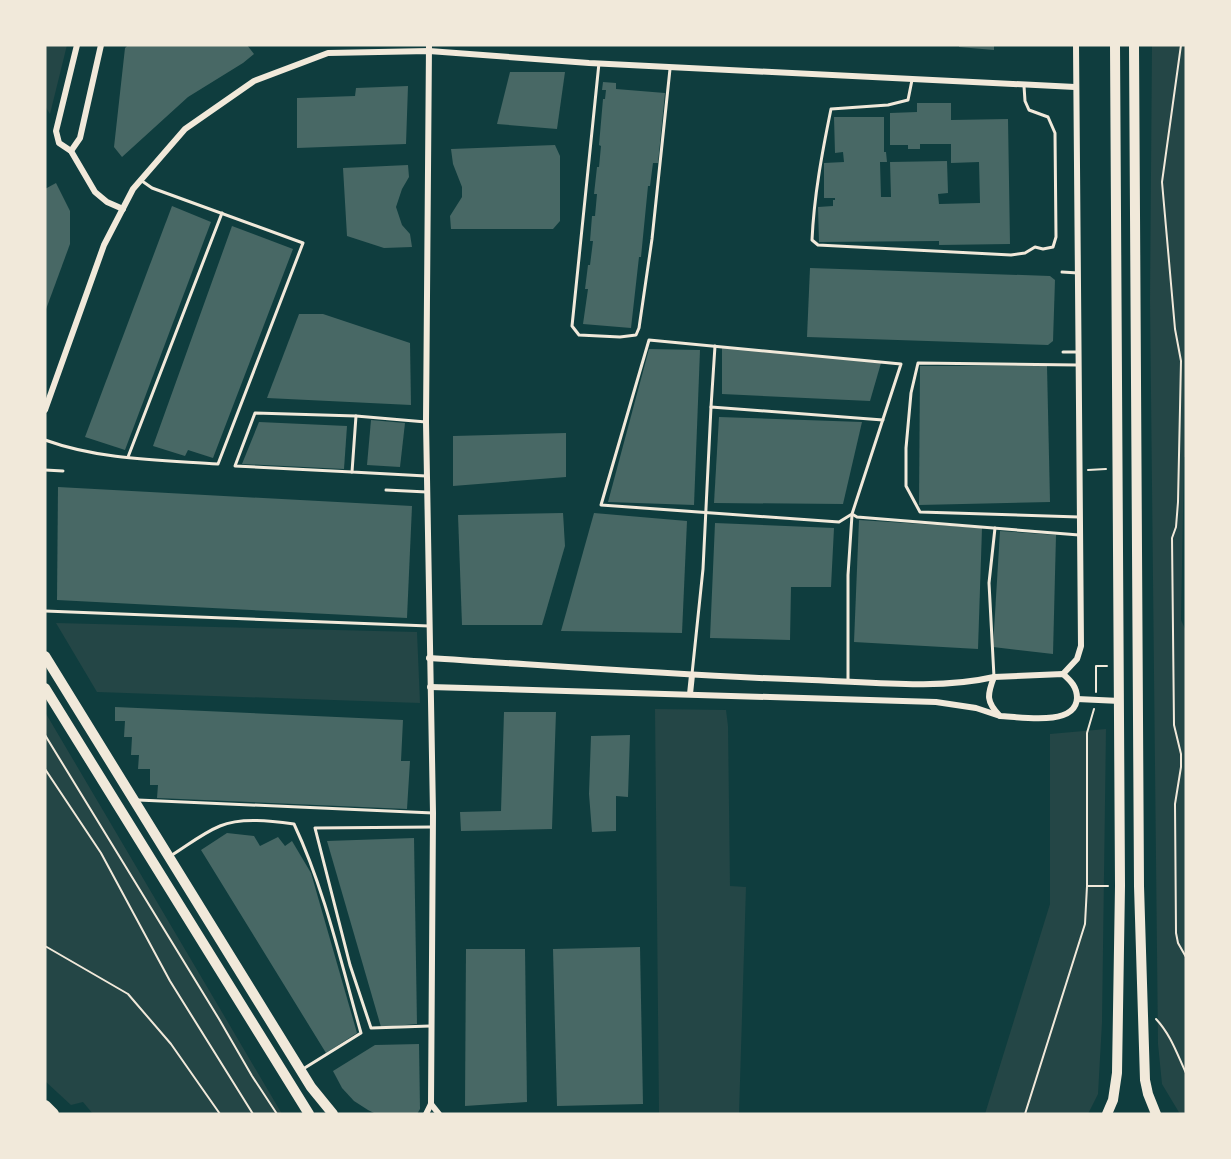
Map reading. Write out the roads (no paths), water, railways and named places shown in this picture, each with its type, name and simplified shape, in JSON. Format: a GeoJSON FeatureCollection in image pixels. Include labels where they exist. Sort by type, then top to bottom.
{"type":"FeatureCollection","features":[{"type":"Feature","properties":{"kind":"highway"},"geometry":{"type":"LineString","coordinates":[[45,1106],[53,1114]]}},
{"type":"Feature","properties":{"kind":"main road"},"geometry":{"type":"LineString","coordinates":[[1107,1114],[1113,1100],[1117,1073],[1120,886],[1116,45]]}},
{"type":"Feature","properties":{"kind":"main road"},"geometry":{"type":"LineString","coordinates":[[1134,45],[1139,886],[1145,1080],[1156,1114]]}},
{"type":"Feature","properties":{"kind":"main road"},"geometry":{"type":"LineString","coordinates":[[45,656],[301,1070],[333,1114]]}},
{"type":"Feature","properties":{"kind":"main road"},"geometry":{"type":"LineString","coordinates":[[45,688],[309,1114]]}},
{"type":"Feature","properties":{"kind":"street"},"geometry":{"type":"LineString","coordinates":[[77,45],[56,131],[59,143],[71,151],[95,192],[107,202],[123,208]]}},
{"type":"Feature","properties":{"kind":"street"},"geometry":{"type":"LineString","coordinates":[[71,151],[80,138],[101,45]]}},
{"type":"Feature","properties":{"kind":"street"},"geometry":{"type":"LineString","coordinates":[[1063,674],[1077,659],[1081,646],[1076,45]]}},
{"type":"Feature","properties":{"kind":"street"},"geometry":{"type":"LineString","coordinates":[[45,410],[104,245],[141,180],[185,129],[254,81],[328,53],[429,48],[598,63],[1075,87]]}},
{"type":"Feature","properties":{"kind":"street"},"geometry":{"type":"LineString","coordinates":[[426,1114],[431,1104],[433,827],[426,476],[429,48]]}},
{"type":"Feature","properties":{"kind":"street"},"geometry":{"type":"LineString","coordinates":[[429,658],[692,675],[848,681],[961,683],[994,677],[1063,674],[1075,688],[1077,699],[1074,708],[1066,716],[1054,718],[1000,716],[976,708],[936,702],[430,687]]}},
{"type":"Feature","properties":{"kind":"street"},"geometry":{"type":"LineString","coordinates":[[690,694],[692,675]]}},
{"type":"Feature","properties":{"kind":"street"},"geometry":{"type":"LineString","coordinates":[[994,677],[988,697],[991,707],[1000,716]]}},
{"type":"Feature","properties":{"kind":"street"},"geometry":{"type":"LineString","coordinates":[[1077,699],[1119,701]]}},
{"type":"Feature","properties":{"kind":"street"},"geometry":{"type":"LineString","coordinates":[[431,1104],[439,1114]]}},
{"type":"Feature","properties":{"kind":"lane"},"geometry":{"type":"LineString","coordinates":[[598,63],[572,326],[579,335],[620,337],[636,335],[639,328],[652,239],[670,67]]}},
{"type":"Feature","properties":{"kind":"lane"},"geometry":{"type":"LineString","coordinates":[[912,79],[908,100],[888,105],[831,109],[820,161],[814,207],[812,240],[818,245],[1011,255],[1025,253],[1035,247],[1043,249],[1053,247],[1056,237],[1055,133],[1048,117],[1029,111],[1024,100],[1024,84]]}},
{"type":"Feature","properties":{"kind":"lane"},"geometry":{"type":"LineString","coordinates":[[45,440],[69,449],[128,458],[218,464],[303,243],[152,188],[141,180]]}},
{"type":"Feature","properties":{"kind":"lane"},"geometry":{"type":"LineString","coordinates":[[128,458],[222,213]]}},
{"type":"Feature","properties":{"kind":"lane"},"geometry":{"type":"LineString","coordinates":[[1062,272],[1078,273]]}},
{"type":"Feature","properties":{"kind":"lane"},"geometry":{"type":"LineString","coordinates":[[848,681],[852,514],[901,364],[649,340],[601,505],[839,522],[852,514]]}},
{"type":"Feature","properties":{"kind":"lane"},"geometry":{"type":"LineString","coordinates":[[692,675],[703,569],[704,513],[715,346]]}},
{"type":"Feature","properties":{"kind":"lane"},"geometry":{"type":"LineString","coordinates":[[1063,352],[1080,352]]}},
{"type":"Feature","properties":{"kind":"lane"},"geometry":{"type":"LineString","coordinates":[[1080,365],[918,363],[911,393],[906,448],[906,486],[920,512],[1080,518]]}},
{"type":"Feature","properties":{"kind":"lane"},"geometry":{"type":"LineString","coordinates":[[711,407],[882,420]]}},
{"type":"Feature","properties":{"kind":"lane"},"geometry":{"type":"LineString","coordinates":[[426,422],[356,416],[255,413],[235,466],[426,476]]}},
{"type":"Feature","properties":{"kind":"lane"},"geometry":{"type":"LineString","coordinates":[[352,472],[356,416]]}},
{"type":"Feature","properties":{"kind":"lane"},"geometry":{"type":"LineString","coordinates":[[45,470],[63,471]]}},
{"type":"Feature","properties":{"kind":"lane"},"geometry":{"type":"LineString","coordinates":[[386,490],[427,492]]}},
{"type":"Feature","properties":{"kind":"lane"},"geometry":{"type":"LineString","coordinates":[[852,514],[857,517],[1080,535]]}},
{"type":"Feature","properties":{"kind":"lane"},"geometry":{"type":"LineString","coordinates":[[994,677],[989,583],[995,528]]}},
{"type":"Feature","properties":{"kind":"lane"},"geometry":{"type":"LineString","coordinates":[[45,611],[429,626]]}},
{"type":"Feature","properties":{"kind":"lane"},"geometry":{"type":"LineString","coordinates":[[135,800],[433,813]]}},
{"type":"Feature","properties":{"kind":"lane"},"geometry":{"type":"LineString","coordinates":[[170,857],[199,837],[222,825],[259,820],[294,824],[307,850],[361,1033],[301,1070]]}},
{"type":"Feature","properties":{"kind":"lane"},"geometry":{"type":"LineString","coordinates":[[431,1026],[371,1028],[350,965],[315,828],[433,827]]}}]}
